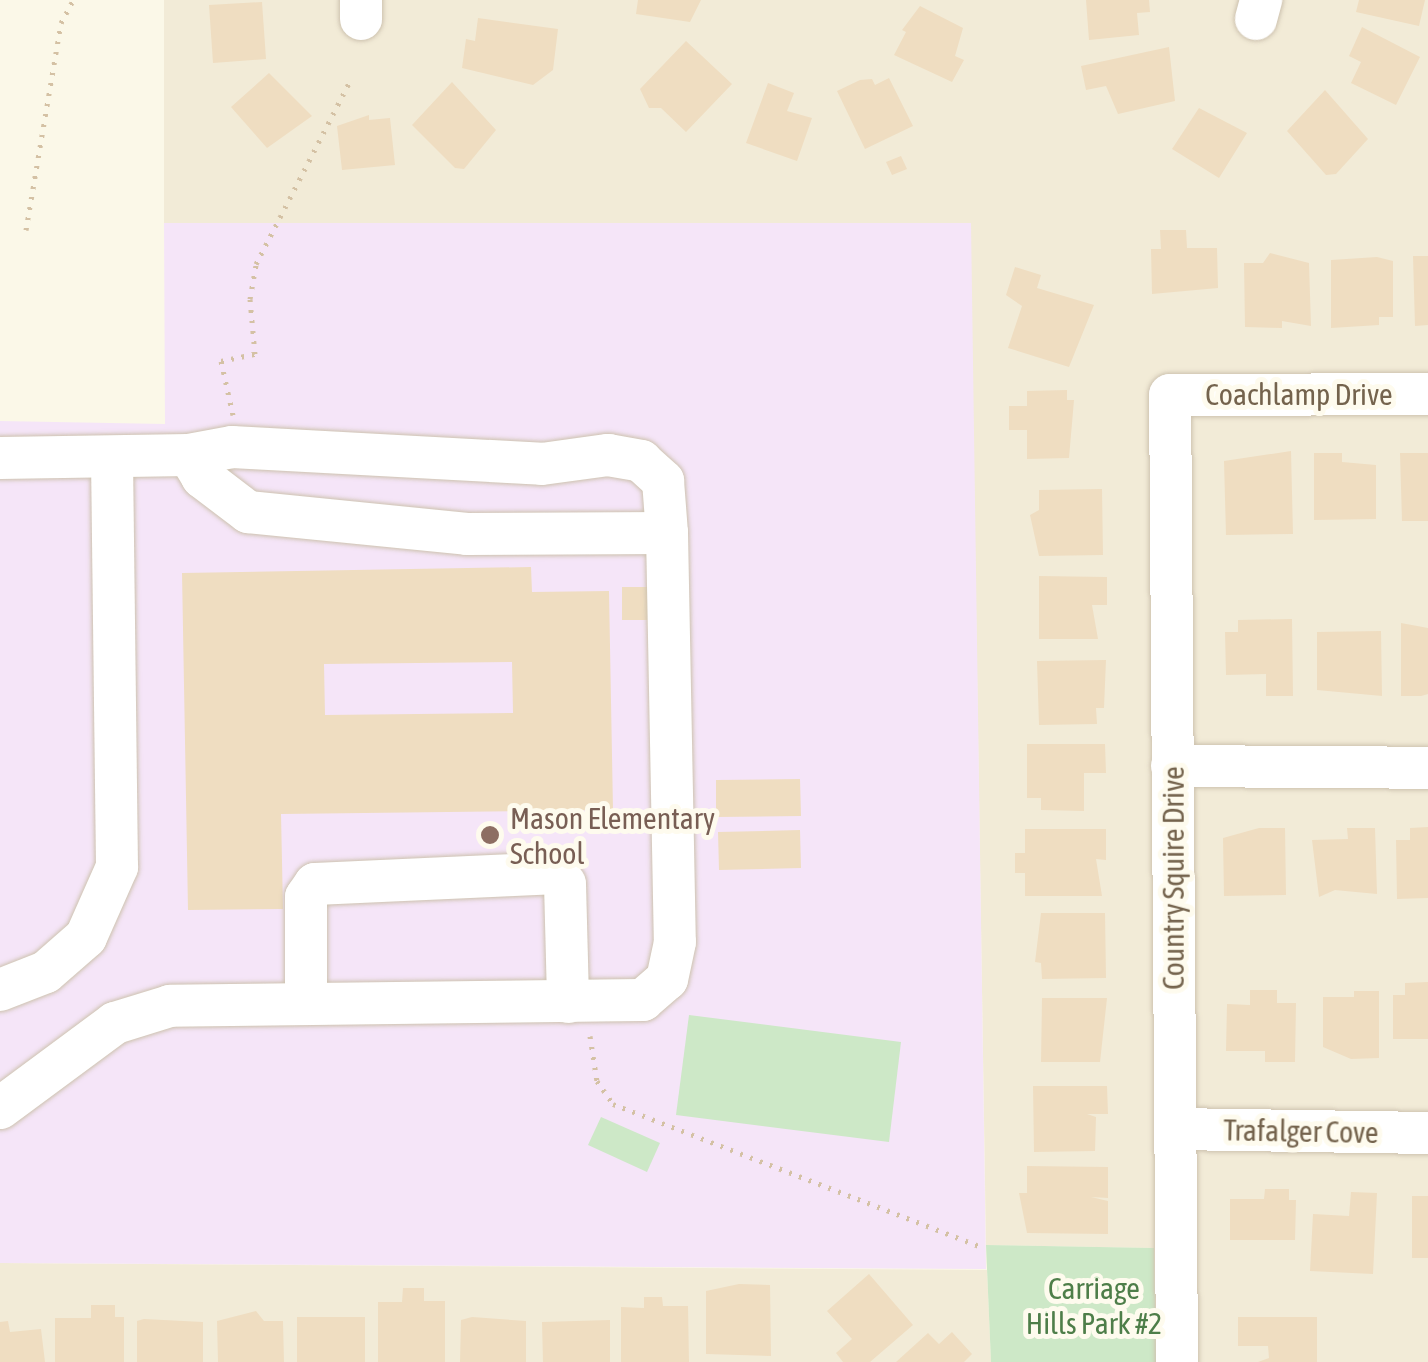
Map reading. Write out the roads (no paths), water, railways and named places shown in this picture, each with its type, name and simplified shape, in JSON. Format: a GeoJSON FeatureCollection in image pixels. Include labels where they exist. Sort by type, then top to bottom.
{"type":"FeatureCollection","features":[{"type":"Feature","properties":{"kind":"street","name":"Coachlamp Drive"},"geometry":{"type":"LineString","coordinates":[[1170,395],[1428,394]]}},
{"type":"Feature","properties":{"kind":"street","name":"Country Squire Drive"},"geometry":{"type":"LineString","coordinates":[[1170,395],[1177,1362]]}},
{"type":"Feature","properties":{"kind":"street"},"geometry":{"type":"LineString","coordinates":[[0,458],[189,455],[232,447],[542,464],[608,455],[642,461],[663,482],[667,532],[675,942],[667,979],[644,1000],[170,1006],[115,1023],[0,1108]]}},
{"type":"Feature","properties":{"kind":"street"},"geometry":{"type":"LineString","coordinates":[[189,455],[202,477],[248,512],[467,534],[667,532]]}},
{"type":"Feature","properties":{"kind":"street"},"geometry":{"type":"LineString","coordinates":[[0,990],[46,972],[86,937],[117,867],[112,457]]}},
{"type":"Feature","properties":{"kind":"street"},"geometry":{"type":"LineString","coordinates":[[1172,766],[1428,768]]}},
{"type":"Feature","properties":{"kind":"street"},"geometry":{"type":"LineString","coordinates":[[306,1002],[306,897],[315,884],[558,873],[564,884],[580,1002]]}},
{"type":"Feature","properties":{"kind":"street","name":"Trafalger Cove"},"geometry":{"type":"LineString","coordinates":[[1174,1129],[1428,1133]]}},
{"type":"Feature","properties":{"kind":"place","name":"Mason Elementary School"},"geometry":{"type":"Point","coordinates":[490,835]}},
{"type":"Feature","properties":{"kind":"park label","name":"Carriage Hills Park #2"},"geometry":{"type":"Point","coordinates":[1094,1305]}}]}
